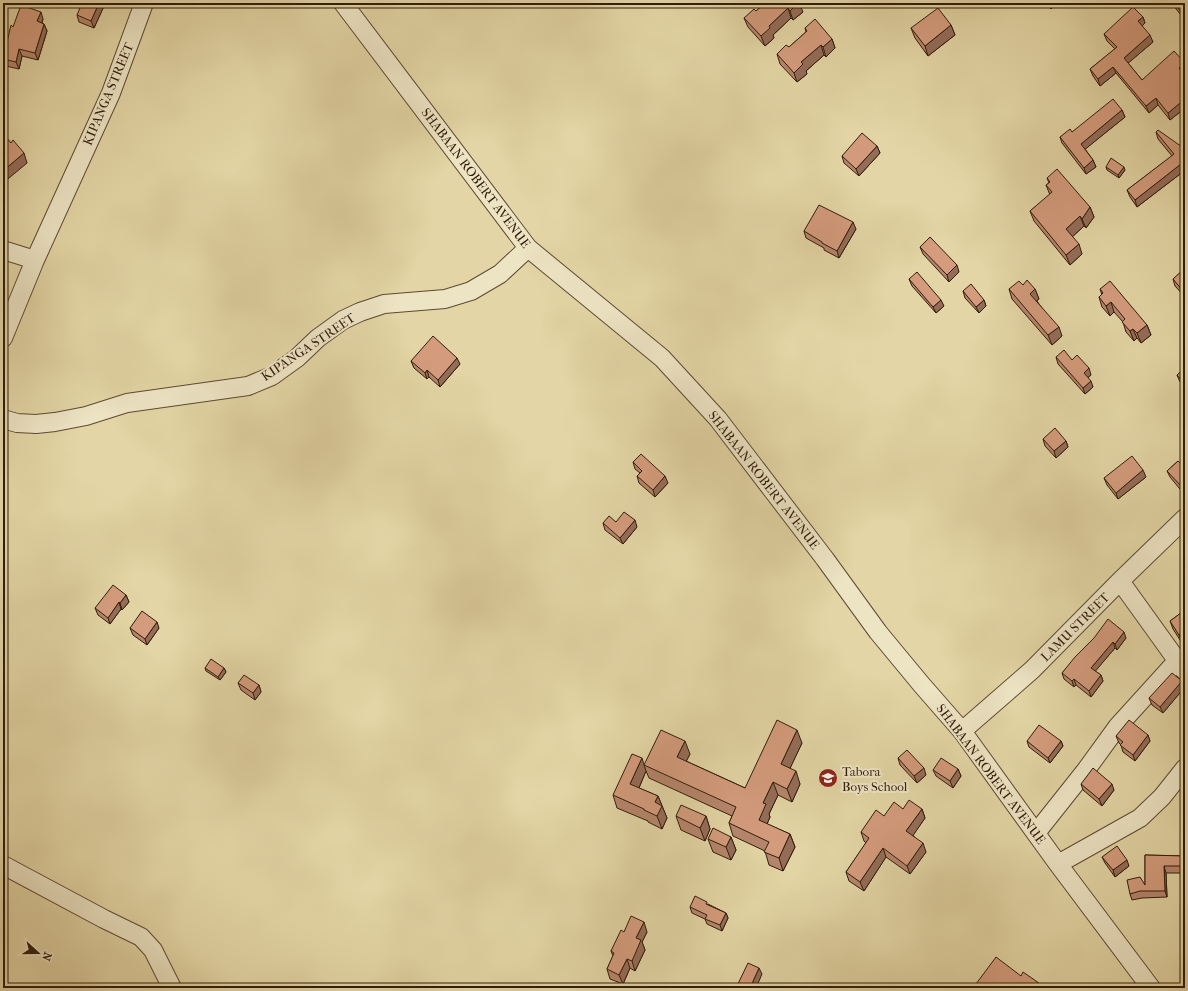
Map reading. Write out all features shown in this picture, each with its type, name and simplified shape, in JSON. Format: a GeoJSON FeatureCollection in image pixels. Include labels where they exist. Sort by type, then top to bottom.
{"type":"FeatureCollection","features":[{"type":"Feature","properties":{"kind":"street","name":"KIPANGA STREET"},"geometry":{"type":"LineString","coordinates":[[3,338],[35,260],[111,93],[144,3]]}},
{"type":"Feature","properties":{"kind":"street","name":"SHABAAN ROBERT AVENUE"},"geometry":{"type":"LineString","coordinates":[[344,3],[528,248],[662,358],[722,424],[821,553],[878,632],[962,731],[1058,864],[1151,988]]}},
{"type":"Feature","properties":{"kind":"street","name":"KIPANGA STREET"},"geometry":{"type":"LineString","coordinates":[[3,420],[17,423],[36,424],[55,422],[86,416],[127,402],[248,386],[272,376],[297,358],[318,338],[342,320],[384,304],[445,299],[471,291],[500,274],[528,248]]}},
{"type":"Feature","properties":{"kind":"street"},"geometry":{"type":"LineString","coordinates":[[3,250],[35,260]]}},
{"type":"Feature","properties":{"kind":"street","name":"LAMU STREET"},"geometry":{"type":"LineString","coordinates":[[962,731],[1032,670],[1185,518]]}},
{"type":"Feature","properties":{"kind":"street"},"geometry":{"type":"LineString","coordinates":[[1036,833],[1086,770],[1118,726],[1181,666],[1120,581]]}},
{"type":"Feature","properties":{"kind":"street"},"geometry":{"type":"LineString","coordinates":[[1058,864],[1140,818],[1162,797],[1185,768]]}},
{"type":"Feature","properties":{"kind":"street"},"geometry":{"type":"LineString","coordinates":[[3,864],[104,919],[141,937],[153,950],[172,988]]}},
{"type":"Feature","properties":{"kind":"building"},"geometry":{"type":"Polygon","coordinates":[[[82,3],[99,3],[91,21],[77,15],[82,3]]]}},
{"type":"Feature","properties":{"kind":"building"},"geometry":{"type":"Polygon","coordinates":[[[765,3],[798,3],[790,11],[788,8],[761,36],[744,18],[754,9],[756,11],[765,3]]]}},
{"type":"Feature","properties":{"kind":"building"},"geometry":{"type":"Polygon","coordinates":[[[1174,3],[1185,3],[1185,17],[1174,3]]]}},
{"type":"Feature","properties":{"kind":"building"},"geometry":{"type":"Polygon","coordinates":[[[21,5],[41,12],[37,21],[44,24],[35,53],[19,49],[16,62],[3,59],[11,25],[13,27],[21,5]]]}},
{"type":"Feature","properties":{"kind":"building"},"geometry":{"type":"Polygon","coordinates":[[[1133,7],[1143,17],[1138,21],[1150,35],[1124,58],[1142,80],[1174,51],[1185,63],[1179,68],[1185,76],[1185,99],[1168,113],[1156,98],[1146,106],[1113,67],[1098,79],[1090,69],[1117,47],[1104,34],[1133,7]]]}},
{"type":"Feature","properties":{"kind":"building"},"geometry":{"type":"Polygon","coordinates":[[[938,8],[951,25],[925,46],[911,28],[938,8]]]}},
{"type":"Feature","properties":{"kind":"building"},"geometry":{"type":"Polygon","coordinates":[[[815,19],[832,39],[823,47],[821,45],[801,62],[803,64],[794,73],[777,54],[786,45],[789,47],[807,31],[805,28],[815,19]]]}},
{"type":"Feature","properties":{"kind":"building"},"geometry":{"type":"Polygon","coordinates":[[[1113,99],[1122,110],[1081,144],[1093,160],[1084,168],[1060,137],[1070,129],[1072,132],[1113,99]]]}},
{"type":"Feature","properties":{"kind":"building"},"geometry":{"type":"Polygon","coordinates":[[[1158,130],[1185,149],[1185,168],[1181,164],[1135,200],[1127,190],[1174,154],[1156,132],[1158,130]]]}},
{"type":"Feature","properties":{"kind":"building"},"geometry":{"type":"Polygon","coordinates":[[[3,133],[11,143],[13,140],[24,153],[3,171],[3,133]]]}},
{"type":"Feature","properties":{"kind":"building"},"geometry":{"type":"Polygon","coordinates":[[[862,133],[877,146],[856,169],[842,156],[862,133]]]}},
{"type":"Feature","properties":{"kind":"building"},"geometry":{"type":"Polygon","coordinates":[[[1111,158],[1124,167],[1118,175],[1106,167],[1111,158]]]}},
{"type":"Feature","properties":{"kind":"building"},"geometry":{"type":"Polygon","coordinates":[[[1057,169],[1090,207],[1082,219],[1080,216],[1066,229],[1079,244],[1066,255],[1030,211],[1052,192],[1046,185],[1050,182],[1047,178],[1057,169]]]}},
{"type":"Feature","properties":{"kind":"building"},"geometry":{"type":"Polygon","coordinates":[[[819,205],[853,222],[837,251],[804,231],[819,205]]]}},
{"type":"Feature","properties":{"kind":"building"},"geometry":{"type":"Polygon","coordinates":[[[930,237],[957,265],[947,275],[920,247],[930,237]]]}},
{"type":"Feature","properties":{"kind":"building"},"geometry":{"type":"Polygon","coordinates":[[[1185,268],[1185,290],[1183,291],[1173,279],[1185,268]]]}},
{"type":"Feature","properties":{"kind":"building"},"geometry":{"type":"Polygon","coordinates":[[[917,272],[941,300],[933,307],[909,279],[917,272]]]}},
{"type":"Feature","properties":{"kind":"building"},"geometry":{"type":"Polygon","coordinates":[[[1027,280],[1035,289],[1030,294],[1059,327],[1048,335],[1009,289],[1019,281],[1023,285],[1027,280]]]}},
{"type":"Feature","properties":{"kind":"building"},"geometry":{"type":"Polygon","coordinates":[[[1110,281],[1147,325],[1137,333],[1133,329],[1130,331],[1122,322],[1125,319],[1111,302],[1106,306],[1099,297],[1103,293],[1100,289],[1110,281]]]}},
{"type":"Feature","properties":{"kind":"building"},"geometry":{"type":"Polygon","coordinates":[[[971,284],[984,300],[976,307],[963,291],[971,284]]]}},
{"type":"Feature","properties":{"kind":"building"},"geometry":{"type":"Polygon","coordinates":[[[433,336],[457,358],[438,380],[427,370],[425,373],[411,361],[433,336]]]}},
{"type":"Feature","properties":{"kind":"building"},"geometry":{"type":"Polygon","coordinates":[[[1064,350],[1072,360],[1077,355],[1089,368],[1084,373],[1091,381],[1083,388],[1056,357],[1064,350]]]}},
{"type":"Feature","properties":{"kind":"building"},"geometry":{"type":"Polygon","coordinates":[[[1185,368],[1185,384],[1177,375],[1185,368]]]}},
{"type":"Feature","properties":{"kind":"building"},"geometry":{"type":"Polygon","coordinates":[[[1055,428],[1066,441],[1054,451],[1043,439],[1055,428]]]}},
{"type":"Feature","properties":{"kind":"building"},"geometry":{"type":"Polygon","coordinates":[[[641,454],[665,476],[653,490],[637,476],[642,471],[633,462],[641,454]]]}},
{"type":"Feature","properties":{"kind":"building"},"geometry":{"type":"Polygon","coordinates":[[[1132,456],[1143,470],[1116,493],[1104,478],[1132,456]]]}},
{"type":"Feature","properties":{"kind":"building"},"geometry":{"type":"Polygon","coordinates":[[[1178,461],[1185,468],[1185,484],[1182,487],[1167,471],[1178,461]]]}},
{"type":"Feature","properties":{"kind":"building"},"geometry":{"type":"Polygon","coordinates":[[[624,512],[635,520],[620,538],[603,523],[609,516],[616,522],[624,512]]]}},
{"type":"Feature","properties":{"kind":"building"},"geometry":{"type":"Polygon","coordinates":[[[113,585],[126,595],[108,618],[95,608],[113,585]]]}},
{"type":"Feature","properties":{"kind":"building"},"geometry":{"type":"Polygon","coordinates":[[[1185,610],[1185,631],[1179,635],[1170,621],[1185,610]]]}},
{"type":"Feature","properties":{"kind":"building"},"geometry":{"type":"Polygon","coordinates":[[[142,611],[157,622],[145,639],[130,628],[142,611]]]}},
{"type":"Feature","properties":{"kind":"building"},"geometry":{"type":"Polygon","coordinates":[[[1108,619],[1124,632],[1115,644],[1113,642],[1091,668],[1101,675],[1089,691],[1074,679],[1072,681],[1062,673],[1075,657],[1094,638],[1108,619]]]}},
{"type":"Feature","properties":{"kind":"building"},"geometry":{"type":"Polygon","coordinates":[[[211,659],[224,668],[218,677],[205,668],[211,659]]]}},
{"type":"Feature","properties":{"kind":"building"},"geometry":{"type":"Polygon","coordinates":[[[1172,673],[1182,681],[1160,707],[1149,698],[1172,673]]]}},
{"type":"Feature","properties":{"kind":"building"},"geometry":{"type":"Polygon","coordinates":[[[244,675],[259,685],[253,693],[238,683],[244,675]]]}},
{"type":"Feature","properties":{"kind":"building"},"geometry":{"type":"Polygon","coordinates":[[[777,720],[797,730],[781,764],[796,771],[787,789],[773,782],[763,803],[766,804],[759,820],[790,834],[779,858],[764,852],[769,842],[729,823],[736,807],[644,765],[661,730],[685,741],[677,757],[745,788],[777,720]]]}},
{"type":"Feature","properties":{"kind":"building"},"geometry":{"type":"Polygon","coordinates":[[[1129,720],[1148,735],[1133,755],[1120,745],[1123,742],[1116,736],[1129,720]]]}},
{"type":"Feature","properties":{"kind":"building"},"geometry":{"type":"Polygon","coordinates":[[[1039,725],[1061,741],[1048,758],[1027,741],[1039,725]]]}},
{"type":"Feature","properties":{"kind":"building"},"geometry":{"type":"Polygon","coordinates":[[[907,750],[924,768],[914,776],[898,758],[907,750]]]}},
{"type":"Feature","properties":{"kind":"building"},"geometry":{"type":"Polygon","coordinates":[[[632,754],[642,758],[630,784],[658,796],[655,802],[662,806],[657,816],[613,795],[632,754]]]}},
{"type":"Feature","properties":{"kind":"building"},"geometry":{"type":"Polygon","coordinates":[[[941,758],[958,769],[950,781],[933,770],[941,758]]]}},
{"type":"Feature","properties":{"kind":"building"},"geometry":{"type":"Polygon","coordinates":[[[1093,768],[1112,784],[1099,799],[1081,784],[1093,768]]]}},
{"type":"Feature","properties":{"kind":"building"},"geometry":{"type":"Polygon","coordinates":[[[909,800],[922,809],[906,831],[923,843],[907,866],[883,848],[860,882],[846,872],[869,838],[861,832],[876,810],[884,816],[894,802],[903,809],[909,800]]]}},
{"type":"Feature","properties":{"kind":"building"},"geometry":{"type":"Polygon","coordinates":[[[681,805],[706,816],[700,828],[676,816],[681,805]]]}},
{"type":"Feature","properties":{"kind":"building"},"geometry":{"type":"Polygon","coordinates":[[[713,828],[731,837],[726,847],[708,839],[713,828]]]}},
{"type":"Feature","properties":{"kind":"building"},"geometry":{"type":"Polygon","coordinates":[[[1117,846],[1127,860],[1113,870],[1102,857],[1117,846]]]}},
{"type":"Feature","properties":{"kind":"building"},"geometry":{"type":"Polygon","coordinates":[[[1145,855],[1185,856],[1185,866],[1164,866],[1165,891],[1140,891],[1130,894],[1127,880],[1140,877],[1145,885],[1145,855]]]}},
{"type":"Feature","properties":{"kind":"building"},"geometry":{"type":"Polygon","coordinates":[[[695,896],[707,902],[706,904],[726,913],[720,925],[705,919],[707,915],[690,907],[695,896]]]}},
{"type":"Feature","properties":{"kind":"building"},"geometry":{"type":"Polygon","coordinates":[[[631,916],[644,922],[636,938],[641,940],[632,961],[627,959],[619,975],[607,969],[614,953],[611,951],[621,930],[624,932],[631,916]]]}},
{"type":"Feature","properties":{"kind":"building"},"geometry":{"type":"Polygon","coordinates":[[[996,957],[1021,976],[1023,972],[1046,988],[973,988],[996,957]]]}},
{"type":"Feature","properties":{"kind":"building"},"geometry":{"type":"Polygon","coordinates":[[[748,963],[759,968],[750,988],[736,988],[748,963]]]}},
{"type":"Feature","properties":{"kind":"place","name":"Tabora Boys School"},"geometry":{"type":"Point","coordinates":[828,778]}}]}
